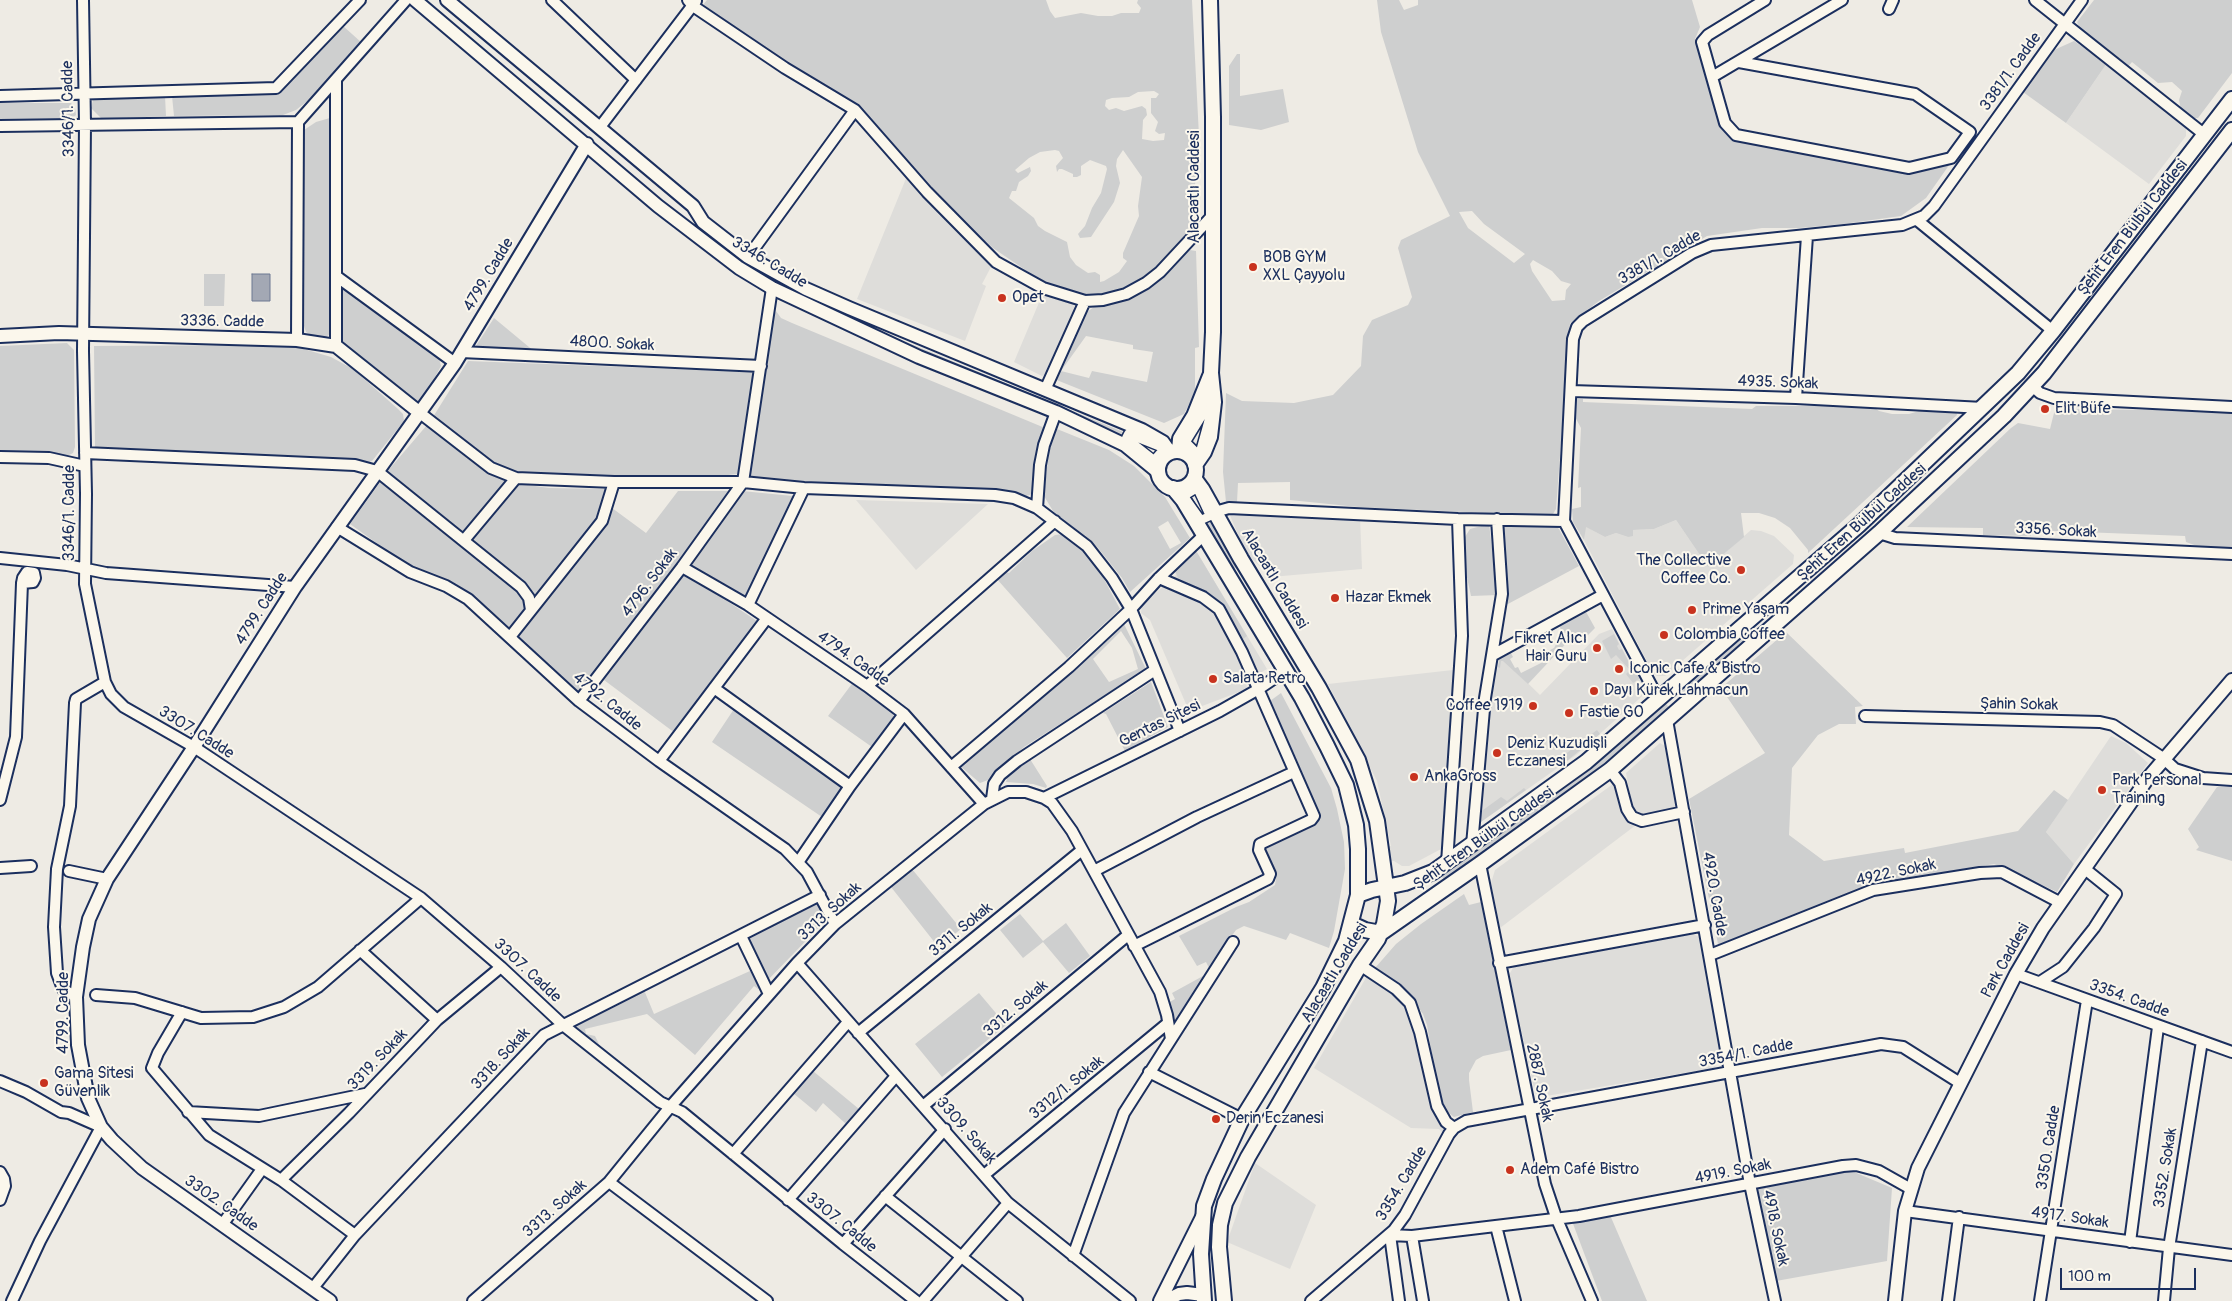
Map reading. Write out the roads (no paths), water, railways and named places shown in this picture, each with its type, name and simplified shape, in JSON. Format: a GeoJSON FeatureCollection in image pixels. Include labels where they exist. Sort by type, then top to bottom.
{"type":"FeatureCollection","features":[{"type":"Feature","properties":{"kind":"main road","name":"Alacaatlı Caddesi"},"geometry":{"type":"LineString","coordinates":[[1210,0],[1213,215],[1211,373],[1214,402],[1211,429],[1196,472],[1215,512],[1241,559],[1318,688],[1358,760],[1377,821],[1387,888],[1388,912],[1381,932],[1248,1156],[1225,1203],[1220,1225],[1219,1247],[1224,1301]]}},
{"type":"Feature","properties":{"kind":"main road","name":"Şehit Eren Bülbül Caddesi"},"geometry":{"type":"LineString","coordinates":[[1358,895],[1421,878],[1447,863],[1586,762],[1859,525],[1984,408],[2018,373],[2053,331],[2232,100]]}},
{"type":"Feature","properties":{"kind":"main road","name":"Şehit Eren Bülbül Caddesi"},"geometry":{"type":"LineString","coordinates":[[1381,932],[1480,864],[1610,770],[1879,534],[2004,416],[2032,386],[2232,130]]}},
{"type":"Feature","properties":{"kind":"main road","name":"Alacaatlı Caddesi"},"geometry":{"type":"LineString","coordinates":[[1170,452],[1194,416],[1211,373]]}},
{"type":"Feature","properties":{"kind":"main road"},"geometry":{"type":"LineString","coordinates":[[2018,373],[2032,386]]}},
{"type":"Feature","properties":{"kind":"main road"},"geometry":{"type":"LineString","coordinates":[[1170,452],[1190,457],[1196,472],[1186,487],[1174,488],[1164,483],[1158,472],[1162,458],[1170,452]]}},
{"type":"Feature","properties":{"kind":"main road","name":"Alacaatlı Caddesi"},"geometry":{"type":"LineString","coordinates":[[1174,488],[1204,535],[1323,738],[1346,785],[1356,825],[1358,895],[1352,924],[1340,955],[1323,988],[1242,1119],[1214,1179],[1202,1217],[1204,1298]]}},
{"type":"Feature","properties":{"kind":"main road"},"geometry":{"type":"LineString","coordinates":[[1754,617],[1768,632]]}},
{"type":"Feature","properties":{"kind":"main road"},"geometry":{"type":"LineString","coordinates":[[1352,924],[1365,930],[1381,932]]}},
{"type":"Feature","properties":{"kind":"street","name":"3346/1. Cadde"},"geometry":{"type":"LineString","coordinates":[[83,0],[85,124],[85,569],[86,584],[105,682]]}},
{"type":"Feature","properties":{"kind":"street"},"geometry":{"type":"LineString","coordinates":[[0,96],[276,88],[360,0]]}},
{"type":"Feature","properties":{"kind":"street"},"geometry":{"type":"LineString","coordinates":[[297,340],[298,122],[406,0]]}},
{"type":"Feature","properties":{"kind":"street","name":"3346. Cadde"},"geometry":{"type":"LineString","coordinates":[[415,0],[688,229],[739,268],[772,288],[919,357],[1056,412],[1125,445],[1158,472]]}},
{"type":"Feature","properties":{"kind":"street","name":"3346. Cadde"},"geometry":{"type":"LineString","coordinates":[[447,0],[693,206],[703,222],[748,257],[806,289],[1147,433],[1163,442],[1170,452]]}},
{"type":"Feature","properties":{"kind":"street"},"geometry":{"type":"LineString","coordinates":[[552,0],[636,80]]}},
{"type":"Feature","properties":{"kind":"street"},"geometry":{"type":"LineString","coordinates":[[1739,62],[1915,94],[1970,132],[1951,158],[1909,168],[1736,135],[1725,123],[1702,42],[1708,35],[1765,0]]}},
{"type":"Feature","properties":{"kind":"street"},"geometry":{"type":"LineString","coordinates":[[1712,77],[1842,0]]}},
{"type":"Feature","properties":{"kind":"street"},"geometry":{"type":"LineString","coordinates":[[2035,0],[2205,135]]}},
{"type":"Feature","properties":{"kind":"street","name":"3381/1. Cadde"},"geometry":{"type":"LineString","coordinates":[[1564,521],[1574,333],[1577,327],[1583,321],[1704,247],[1722,242],[1807,236],[1902,225],[1917,220],[1934,206],[2082,0]]}},
{"type":"Feature","properties":{"kind":"street"},"geometry":{"type":"LineString","coordinates":[[600,127],[692,2],[785,68],[855,110],[927,192],[996,262],[1043,288],[1085,301],[1103,300],[1126,294],[1146,283],[1172,260],[1213,215]]}},
{"type":"Feature","properties":{"kind":"street"},"geometry":{"type":"LineString","coordinates":[[336,81],[336,346]]}},
{"type":"Feature","properties":{"kind":"street"},"geometry":{"type":"LineString","coordinates":[[748,257],[855,110]]}},
{"type":"Feature","properties":{"kind":"street"},"geometry":{"type":"LineString","coordinates":[[0,126],[298,122]]}},
{"type":"Feature","properties":{"kind":"street","name":"4799. Cadde"},"geometry":{"type":"LineString","coordinates":[[101,1126],[88,1098],[81,1066],[76,997],[82,947],[89,919],[107,879],[194,747],[295,587],[458,358],[587,144]]}},
{"type":"Feature","properties":{"kind":"street"},"geometry":{"type":"LineString","coordinates":[[1917,220],[2053,331]]}},
{"type":"Feature","properties":{"kind":"street"},"geometry":{"type":"LineString","coordinates":[[1796,398],[1807,236]]}},
{"type":"Feature","properties":{"kind":"street"},"geometry":{"type":"LineString","coordinates":[[336,276],[458,358]]}},
{"type":"Feature","properties":{"kind":"street"},"geometry":{"type":"LineString","coordinates":[[743,482],[772,288]]}},
{"type":"Feature","properties":{"kind":"street"},"geometry":{"type":"LineString","coordinates":[[1046,390],[1085,301]]}},
{"type":"Feature","properties":{"kind":"street","name":"3336. Cadde"},"geometry":{"type":"LineString","coordinates":[[0,336],[59,333],[297,340],[336,346],[420,413]]}},
{"type":"Feature","properties":{"kind":"street","name":"4800. Sokak"},"geometry":{"type":"LineString","coordinates":[[458,358],[761,366]]}},
{"type":"Feature","properties":{"kind":"street"},"geometry":{"type":"LineString","coordinates":[[2032,386],[2040,393],[2054,398],[2232,407]]}},
{"type":"Feature","properties":{"kind":"street","name":"4935. Sokak"},"geometry":{"type":"LineString","coordinates":[[1571,391],[1796,398],[1984,408]]}},
{"type":"Feature","properties":{"kind":"street"},"geometry":{"type":"LineString","coordinates":[[1208,392],[1211,392],[1207,429],[1196,472],[1186,442],[1196,430],[1202,416],[1208,392]]}},
{"type":"Feature","properties":{"kind":"street"},"geometry":{"type":"LineString","coordinates":[[1037,508],[1040,465],[1044,445],[1056,412]]}},
{"type":"Feature","properties":{"kind":"street"},"geometry":{"type":"LineString","coordinates":[[420,413],[491,468],[516,478],[614,482],[743,482],[804,488],[995,495],[1014,498],[1037,508],[1055,521],[1087,546],[1100,561],[1131,609],[1180,731]]}},
{"type":"Feature","properties":{"kind":"street"},"geometry":{"type":"LineString","coordinates":[[85,453],[355,465],[377,471],[526,592],[531,610]]}},
{"type":"Feature","properties":{"kind":"street"},"geometry":{"type":"LineString","coordinates":[[0,457],[49,458],[85,466]]}},
{"type":"Feature","properties":{"kind":"street"},"geometry":{"type":"LineString","coordinates":[[464,540],[516,478]]}},
{"type":"Feature","properties":{"kind":"street"},"geometry":{"type":"LineString","coordinates":[[510,637],[602,521],[614,482]]}},
{"type":"Feature","properties":{"kind":"street","name":"4796. Sokak"},"geometry":{"type":"LineString","coordinates":[[579,701],[682,567],[743,482]]}},
{"type":"Feature","properties":{"kind":"street"},"geometry":{"type":"LineString","coordinates":[[748,604],[804,488]]}},
{"type":"Feature","properties":{"kind":"street"},"geometry":{"type":"LineString","coordinates":[[1215,512],[1229,508],[1458,519],[1564,521],[1659,700]]}},
{"type":"Feature","properties":{"kind":"street"},"geometry":{"type":"LineString","coordinates":[[1447,863],[1462,636],[1458,519]]}},
{"type":"Feature","properties":{"kind":"street"},"geometry":{"type":"LineString","coordinates":[[1472,845],[1485,698],[1502,594],[1497,519]]}},
{"type":"Feature","properties":{"kind":"street"},"geometry":{"type":"LineString","coordinates":[[867,686],[1055,521]]}},
{"type":"Feature","properties":{"kind":"street","name":"4792. Cadde"},"geometry":{"type":"LineString","coordinates":[[336,527],[410,572],[446,586],[468,599],[579,701],[658,761],[785,849],[799,861],[835,924]]}},
{"type":"Feature","properties":{"kind":"street","name":"3356. Sokak"},"geometry":{"type":"LineString","coordinates":[[1879,534],[1895,538],[2232,554]]}},
{"type":"Feature","properties":{"kind":"street"},"geometry":{"type":"LineString","coordinates":[[952,767],[1069,667],[1131,609],[1159,578],[1204,535]]}},
{"type":"Feature","properties":{"kind":"street"},"geometry":{"type":"LineString","coordinates":[[0,558],[66,564],[106,573],[295,587]]}},
{"type":"Feature","properties":{"kind":"street","name":"4794. Cadde"},"geometry":{"type":"LineString","coordinates":[[682,567],[748,604],[867,686],[904,714],[952,767],[988,801]]}},
{"type":"Feature","properties":{"kind":"street"},"geometry":{"type":"LineString","coordinates":[[1134,946],[1270,878],[1259,850],[1260,844],[1311,820],[1314,816],[1257,690],[1242,652],[1219,609],[1203,597],[1159,578]]}},
{"type":"Feature","properties":{"kind":"street"},"geometry":{"type":"LineString","coordinates":[[0,800],[16,737],[22,582]]}},
{"type":"Feature","properties":{"kind":"street"},"geometry":{"type":"LineString","coordinates":[[1493,655],[1603,595]]}},
{"type":"Feature","properties":{"kind":"street"},"geometry":{"type":"LineString","coordinates":[[658,761],[768,618]]}},
{"type":"Feature","properties":{"kind":"street"},"geometry":{"type":"LineString","coordinates":[[988,801],[997,780],[1017,761],[1155,670]]}},
{"type":"Feature","properties":{"kind":"street","name":"Gentas Sitesi"},"geometry":{"type":"LineString","coordinates":[[1044,798],[1180,731],[1257,690],[1285,671]]}},
{"type":"Feature","properties":{"kind":"street","name":"Park Caddesi"},"geometry":{"type":"LineString","coordinates":[[1895,1301],[1905,1211],[1918,1168],[2016,974],[2061,903],[2163,758],[2226,694],[2232,680]]}},
{"type":"Feature","properties":{"kind":"street"},"geometry":{"type":"LineString","coordinates":[[76,997],[63,990],[57,973],[54,926],[57,869],[70,806],[76,699],[105,682]]}},
{"type":"Feature","properties":{"kind":"street","name":"3307. Cadde"},"geometry":{"type":"LineString","coordinates":[[105,682],[111,694],[124,707],[194,747],[421,898],[501,967],[563,1025],[660,1102],[682,1112],[788,1200],[916,1301]]}},
{"type":"Feature","properties":{"kind":"street"},"geometry":{"type":"LineString","coordinates":[[714,688],[850,786]]}},
{"type":"Feature","properties":{"kind":"street"},"geometry":{"type":"LineString","coordinates":[[799,861],[850,786],[904,714]]}},
{"type":"Feature","properties":{"kind":"street","name":"Şahin Sokak"},"geometry":{"type":"LineString","coordinates":[[1865,716],[2100,722],[2113,725],[2181,772],[2203,778],[2232,780]]}},
{"type":"Feature","properties":{"kind":"street","name":"4920. Cadde"},"geometry":{"type":"LineString","coordinates":[[1667,720],[1732,1073]]}},
{"type":"Feature","properties":{"kind":"street"},"geometry":{"type":"LineString","coordinates":[[1610,770],[1620,783],[1627,809],[1632,818],[1642,821],[1684,812]]}},
{"type":"Feature","properties":{"kind":"street"},"geometry":{"type":"LineString","coordinates":[[1094,871],[1197,817],[1294,772]]}},
{"type":"Feature","properties":{"kind":"street","name":"3313. Sokak"},"geometry":{"type":"LineString","coordinates":[[473,1301],[609,1182],[670,1107],[796,962],[835,924],[988,801],[1008,792],[1026,792],[1044,798]]}},
{"type":"Feature","properties":{"kind":"street"},"geometry":{"type":"LineString","coordinates":[[1044,798],[1052,803],[1072,830],[1160,992],[1171,1039]]}},
{"type":"Feature","properties":{"kind":"street","name":"3311. Sokak"},"geometry":{"type":"LineString","coordinates":[[858,1032],[1082,850]]}},
{"type":"Feature","properties":{"kind":"street","name":"2887. Sokak"},"geometry":{"type":"LineString","coordinates":[[1480,864],[1545,1184],[1556,1217],[1592,1301]]}},
{"type":"Feature","properties":{"kind":"street"},"geometry":{"type":"LineString","coordinates":[[0,868],[31,866]]}},
{"type":"Feature","properties":{"kind":"street"},"geometry":{"type":"LineString","coordinates":[[2040,982],[2063,967],[2094,928],[2116,894],[2085,869]]}},
{"type":"Feature","properties":{"kind":"street"},"geometry":{"type":"LineString","coordinates":[[69,871],[107,879]]}},
{"type":"Feature","properties":{"kind":"street","name":"4922. Sokak"},"geometry":{"type":"LineString","coordinates":[[1710,955],[1861,894],[1895,886],[1970,874],[2002,872],[2061,903]]}},
{"type":"Feature","properties":{"kind":"street","name":"3318. Sokak"},"geometry":{"type":"LineString","coordinates":[[313,1288],[355,1235],[544,1035],[820,896]]}},
{"type":"Feature","properties":{"kind":"street"},"geometry":{"type":"LineString","coordinates":[[96,995],[135,998],[201,1018],[253,1017],[284,1007],[318,987],[421,898]]}},
{"type":"Feature","properties":{"kind":"street"},"geometry":{"type":"LineString","coordinates":[[1499,963],[1705,925]]}},
{"type":"Feature","properties":{"kind":"street","name":"3312. Sokak"},"geometry":{"type":"LineString","coordinates":[[923,1106],[1128,935]]}},
{"type":"Feature","properties":{"kind":"street"},"geometry":{"type":"LineString","coordinates":[[741,936],[769,994]]}},
{"type":"Feature","properties":{"kind":"street"},"geometry":{"type":"LineString","coordinates":[[1072,1256],[1124,1113],[1232,942]]}},
{"type":"Feature","properties":{"kind":"street"},"geometry":{"type":"LineString","coordinates":[[360,950],[437,1020]]}},
{"type":"Feature","properties":{"kind":"street","name":"3309. Sokak"},"geometry":{"type":"LineString","coordinates":[[796,962],[945,1129],[1008,1203],[1130,1301]]}},
{"type":"Feature","properties":{"kind":"street"},"geometry":{"type":"LineString","coordinates":[[1360,965],[1396,989],[1410,1003],[1420,1032],[1437,1106],[1446,1122],[1454,1128],[1466,1121],[1529,1109]]}},
{"type":"Feature","properties":{"kind":"street","name":"3319. Sokak"},"geometry":{"type":"LineString","coordinates":[[281,1180],[349,1113],[437,1020],[501,967]]}},
{"type":"Feature","properties":{"kind":"street","name":"3354. Cadde"},"geometry":{"type":"LineString","coordinates":[[2016,974],[2232,1052]]}},
{"type":"Feature","properties":{"kind":"street","name":"3350. Cadde"},"geometry":{"type":"LineString","coordinates":[[2040,1301],[2087,1000]]}},
{"type":"Feature","properties":{"kind":"street"},"geometry":{"type":"LineString","coordinates":[[182,1012],[158,1053],[152,1068],[209,1135],[281,1180],[355,1235]]}},
{"type":"Feature","properties":{"kind":"street"},"geometry":{"type":"LineString","coordinates":[[733,1154],[848,1022]]}},
{"type":"Feature","properties":{"kind":"street","name":"3312/1. Sokak"},"geometry":{"type":"LineString","coordinates":[[984,1175],[1168,1023]]}},
{"type":"Feature","properties":{"kind":"street"},"geometry":{"type":"LineString","coordinates":[[2130,1242],[2158,1026]]}},
{"type":"Feature","properties":{"kind":"street","name":"3352. Sokak"},"geometry":{"type":"LineString","coordinates":[[2164,1301],[2169,1248],[2202,1041]]}},
{"type":"Feature","properties":{"kind":"street","name":"3354/1. Cadde"},"geometry":{"type":"LineString","coordinates":[[1529,1109],[1887,1044],[1903,1047],[1960,1083]]}},
{"type":"Feature","properties":{"kind":"street"},"geometry":{"type":"LineString","coordinates":[[1149,1072],[1242,1119]]}},
{"type":"Feature","properties":{"kind":"street","name":"4918. Sokak"},"geometry":{"type":"LineString","coordinates":[[1732,1073],[1750,1184],[1775,1301]]}},
{"type":"Feature","properties":{"kind":"street"},"geometry":{"type":"LineString","coordinates":[[788,1200],[896,1076]]}},
{"type":"Feature","properties":{"kind":"street"},"geometry":{"type":"LineString","coordinates":[[0,1080],[61,1112],[69,1113],[101,1126],[40,1241],[12,1301]]}},
{"type":"Feature","properties":{"kind":"street"},"geometry":{"type":"LineString","coordinates":[[188,1112],[259,1116],[365,1094]]}},
{"type":"Feature","properties":{"kind":"street","name":"3302. Cadde"},"geometry":{"type":"LineString","coordinates":[[101,1126],[112,1140],[142,1168],[330,1301]]}},
{"type":"Feature","properties":{"kind":"street","name":"3354. Cadde"},"geometry":{"type":"LineString","coordinates":[[1311,1301],[1390,1235],[1405,1215],[1454,1128]]}},
{"type":"Feature","properties":{"kind":"street"},"geometry":{"type":"LineString","coordinates":[[843,1244],[945,1129]]}},
{"type":"Feature","properties":{"kind":"street","name":"4919. Sokak"},"geometry":{"type":"LineString","coordinates":[[1390,1235],[1412,1236],[1556,1217],[1579,1216],[1843,1166],[1856,1166],[1879,1171],[1911,1189]]}},
{"type":"Feature","properties":{"kind":"street"},"geometry":{"type":"LineString","coordinates":[[222,1225],[262,1169]]}},
{"type":"Feature","properties":{"kind":"street"},"geometry":{"type":"LineString","coordinates":[[0,1172],[5,1186],[0,1200]]}},
{"type":"Feature","properties":{"kind":"street"},"geometry":{"type":"LineString","coordinates":[[609,1182],[765,1300]]}},
{"type":"Feature","properties":{"kind":"street"},"geometry":{"type":"LineString","coordinates":[[886,1196],[1017,1301]]}},
{"type":"Feature","properties":{"kind":"street"},"geometry":{"type":"LineString","coordinates":[[923,1301],[1008,1203]]}},
{"type":"Feature","properties":{"kind":"street","name":"4917. Sokak"},"geometry":{"type":"LineString","coordinates":[[1905,1211],[2232,1255]]}},
{"type":"Feature","properties":{"kind":"street"},"geometry":{"type":"LineString","coordinates":[[1160,1301],[1202,1217]]}},
{"type":"Feature","properties":{"kind":"street"},"geometry":{"type":"LineString","coordinates":[[1948,1301],[1959,1217]]}},
{"type":"Feature","properties":{"kind":"street"},"geometry":{"type":"LineString","coordinates":[[1496,1226],[1515,1301]]}},
{"type":"Feature","properties":{"kind":"street"},"geometry":{"type":"LineString","coordinates":[[1390,1235],[1399,1301]]}},
{"type":"Feature","properties":{"kind":"street"},"geometry":{"type":"LineString","coordinates":[[1412,1236],[1423,1301]]}},
{"type":"Feature","properties":{"kind":"street"},"geometry":{"type":"LineString","coordinates":[[1165,1301],[1179,1294],[1204,1298]]}},
{"type":"Feature","properties":{"kind":"place","name":"BOB GYM XXL Çayyolu"},"geometry":{"type":"Point","coordinates":[1253,267]}},
{"type":"Feature","properties":{"kind":"place","name":"Opet"},"geometry":{"type":"Point","coordinates":[1002,298]}},
{"type":"Feature","properties":{"kind":"place","name":"Elit Büfe"},"geometry":{"type":"Point","coordinates":[2045,409]}},
{"type":"Feature","properties":{"kind":"place","name":"The Collective Coffee Co."},"geometry":{"type":"Point","coordinates":[1741,570]}},
{"type":"Feature","properties":{"kind":"place","name":"Hazar Ekmek"},"geometry":{"type":"Point","coordinates":[1335,598]}},
{"type":"Feature","properties":{"kind":"place","name":"Prime Yaşam"},"geometry":{"type":"Point","coordinates":[1692,610]}},
{"type":"Feature","properties":{"kind":"place","name":"Colombia Coffee"},"geometry":{"type":"Point","coordinates":[1664,635]}},
{"type":"Feature","properties":{"kind":"place","name":"Fikret Alıcı Hair Guru"},"geometry":{"type":"Point","coordinates":[1597,648]}},
{"type":"Feature","properties":{"kind":"place","name":"Iconic Cafe & Bistro"},"geometry":{"type":"Point","coordinates":[1619,669]}},
{"type":"Feature","properties":{"kind":"place","name":"Salata Retro"},"geometry":{"type":"Point","coordinates":[1213,679]}},
{"type":"Feature","properties":{"kind":"place","name":"Dayı Kürek Lahmacun"},"geometry":{"type":"Point","coordinates":[1594,691]}},
{"type":"Feature","properties":{"kind":"place","name":"Coffee 1919"},"geometry":{"type":"Point","coordinates":[1533,706]}},
{"type":"Feature","properties":{"kind":"place","name":"Fastie GO"},"geometry":{"type":"Point","coordinates":[1569,713]}},
{"type":"Feature","properties":{"kind":"place","name":"Deniz Kuzudişli Eczanesi"},"geometry":{"type":"Point","coordinates":[1497,753]}},
{"type":"Feature","properties":{"kind":"place","name":"AnkaGross"},"geometry":{"type":"Point","coordinates":[1414,777]}},
{"type":"Feature","properties":{"kind":"place","name":"Park Personal Training"},"geometry":{"type":"Point","coordinates":[2102,790]}},
{"type":"Feature","properties":{"kind":"place","name":"Gama Sitesi Güvenlik"},"geometry":{"type":"Point","coordinates":[44,1083]}},
{"type":"Feature","properties":{"kind":"place","name":"Derin Eczanesi"},"geometry":{"type":"Point","coordinates":[1216,1119]}},
{"type":"Feature","properties":{"kind":"place","name":"Adem Café Bistro"},"geometry":{"type":"Point","coordinates":[1510,1170]}}]}
